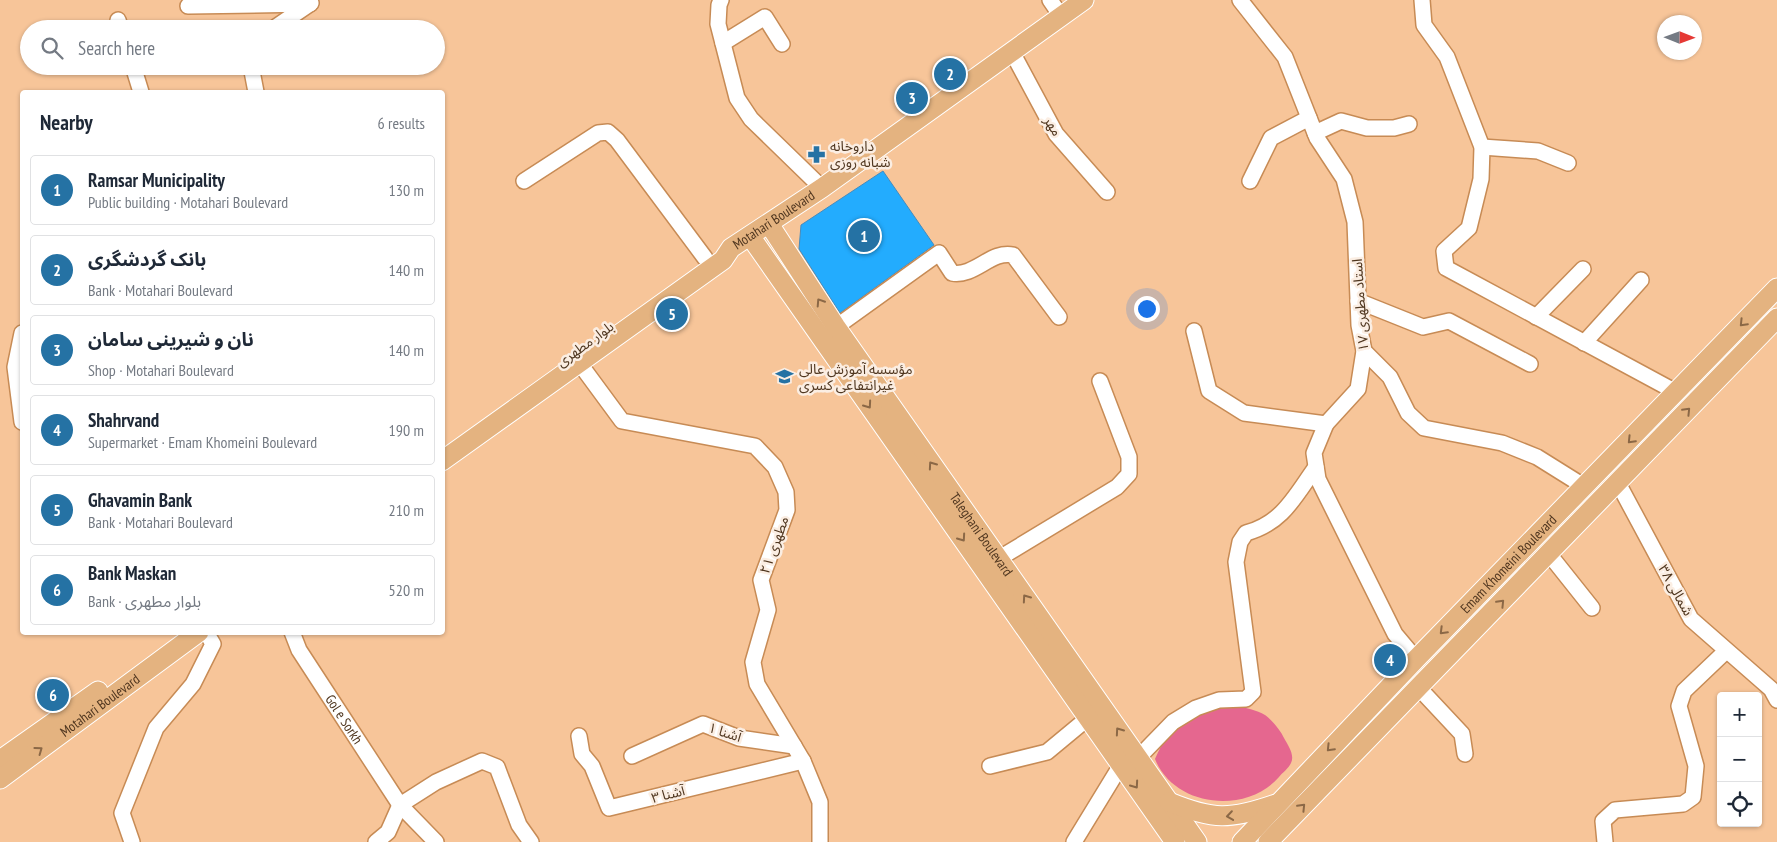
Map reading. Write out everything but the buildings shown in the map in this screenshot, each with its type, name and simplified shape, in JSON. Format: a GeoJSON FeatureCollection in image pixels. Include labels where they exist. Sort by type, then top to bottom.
{"type":"FeatureCollection","features":[{"type":"Feature","properties":{"kind":"main road","name":"Motahari Boulevard"},"geometry":{"type":"LineString","coordinates":[[445,459],[580,364],[665,294],[723,260],[731,248],[822,188],[1084,0]]}},
{"type":"Feature","properties":{"kind":"main road","name":"Taleghani Boulevard"},"geometry":{"type":"LineString","coordinates":[[769,224],[836,327],[998,559],[1061,663],[1088,718],[1169,802],[1198,842]]}},
{"type":"Feature","properties":{"kind":"main road","name":"Taleghani Boulevard"},"geometry":{"type":"LineString","coordinates":[[750,236],[1061,663],[1130,762],[1175,842]]}},
{"type":"Feature","properties":{"kind":"main road","name":"بلوار مطهری"},"geometry":{"type":"LineString","coordinates":[[445,444],[665,294],[705,258],[720,250],[731,248]]}},
{"type":"Feature","properties":{"kind":"main road","name":"Emam Khomeini Boulevard"},"geometry":{"type":"LineString","coordinates":[[1242,842],[1277,803],[1416,659],[1777,288]]}},
{"type":"Feature","properties":{"kind":"main road","name":"Emam Khomeini Boulevard"},"geometry":{"type":"LineString","coordinates":[[1269,842],[1777,318]]}},
{"type":"Feature","properties":{"kind":"main road"},"geometry":{"type":"LineString","coordinates":[[0,760],[177,635]]}},
{"type":"Feature","properties":{"kind":"main road","name":"Motahari Boulevard"},"geometry":{"type":"LineString","coordinates":[[0,779],[195,635]]}},
{"type":"Feature","properties":{"kind":"main road"},"geometry":{"type":"LineString","coordinates":[[1416,659],[1425,681]]}},
{"type":"Feature","properties":{"kind":"main road"},"geometry":{"type":"LineString","coordinates":[[1169,802],[1196,812],[1220,817],[1248,813],[1277,803]]}},
{"type":"Feature","properties":{"kind":"street"},"geometry":{"type":"LineString","coordinates":[[721,0],[718,24],[737,98],[751,119],[822,188]]}},
{"type":"Feature","properties":{"kind":"street"},"geometry":{"type":"LineString","coordinates":[[1050,0],[1061,16]]}},
{"type":"Feature","properties":{"kind":"street","name":"استاد مطهری ۱۷"},"geometry":{"type":"LineString","coordinates":[[1240,0],[1285,57],[1315,133],[1344,179],[1355,222],[1359,325],[1364,351],[1358,389],[1326,424],[1314,453],[1316,467],[1318,479],[1395,634],[1416,659]]}},
{"type":"Feature","properties":{"kind":"street"},"geometry":{"type":"LineString","coordinates":[[1422,0],[1424,25],[1447,57],[1482,147],[1482,179],[1469,228],[1444,251],[1446,268],[1676,392]]}},
{"type":"Feature","properties":{"kind":"street"},"geometry":{"type":"LineString","coordinates":[[188,6],[310,1]]}},
{"type":"Feature","properties":{"kind":"street"},"geometry":{"type":"LineString","coordinates":[[285,20],[310,1]]}},
{"type":"Feature","properties":{"kind":"street"},"geometry":{"type":"LineString","coordinates":[[723,44],[765,17],[782,44]]}},
{"type":"Feature","properties":{"kind":"street","name":"مهر"},"geometry":{"type":"LineString","coordinates":[[1012,52],[1056,134],[1106,192]]}},
{"type":"Feature","properties":{"kind":"street"},"geometry":{"type":"LineString","coordinates":[[135,75],[139,90]]}},
{"type":"Feature","properties":{"kind":"street"},"geometry":{"type":"LineString","coordinates":[[253,75],[256,90]]}},
{"type":"Feature","properties":{"kind":"street"},"geometry":{"type":"LineString","coordinates":[[1250,181],[1271,138],[1309,118]]}},
{"type":"Feature","properties":{"kind":"street"},"geometry":{"type":"LineString","coordinates":[[1315,133],[1341,121],[1367,128],[1394,128],[1408,124]]}},
{"type":"Feature","properties":{"kind":"street"},"geometry":{"type":"LineString","coordinates":[[524,181],[598,133],[608,132],[617,140],[705,258]]}},
{"type":"Feature","properties":{"kind":"street"},"geometry":{"type":"LineString","coordinates":[[1482,147],[1538,151],[1568,163]]}},
{"type":"Feature","properties":{"kind":"street"},"geometry":{"type":"LineString","coordinates":[[836,327],[939,253],[952,273],[963,275],[1004,253],[1013,254],[1059,317]]}},
{"type":"Feature","properties":{"kind":"street"},"geometry":{"type":"LineString","coordinates":[[1536,317],[1584,269]]}},
{"type":"Feature","properties":{"kind":"street"},"geometry":{"type":"LineString","coordinates":[[1584,343],[1641,280]]}},
{"type":"Feature","properties":{"kind":"street"},"geometry":{"type":"LineString","coordinates":[[1358,301],[1423,327],[1449,321],[1530,364]]}},
{"type":"Feature","properties":{"kind":"street"},"geometry":{"type":"LineString","coordinates":[[1194,331],[1209,391],[1244,413],[1326,424]]}},
{"type":"Feature","properties":{"kind":"street"},"geometry":{"type":"LineString","coordinates":[[20,350],[15,366],[20,406]]}},
{"type":"Feature","properties":{"kind":"street"},"geometry":{"type":"LineString","coordinates":[[1364,351],[1390,377],[1408,413],[1424,428],[1502,443],[1537,457],[1585,487]]}},
{"type":"Feature","properties":{"kind":"street","name":"مطهری ۲۱"},"geometry":{"type":"LineString","coordinates":[[580,364],[622,421],[755,446],[775,467],[786,492],[787,510],[761,580],[768,610],[753,662],[757,684],[803,761],[820,802],[820,842]]}},
{"type":"Feature","properties":{"kind":"street"},"geometry":{"type":"LineString","coordinates":[[998,559],[1117,487],[1129,474],[1129,457],[1100,381]]}},
{"type":"Feature","properties":{"kind":"street"},"geometry":{"type":"LineString","coordinates":[[1074,842],[1130,762],[1173,722],[1196,708],[1219,700],[1246,699],[1254,692],[1236,562],[1240,542],[1246,533],[1263,528],[1279,517],[1316,467]]}},
{"type":"Feature","properties":{"kind":"street","name":"شمالی ۳۸"},"geometry":{"type":"LineString","coordinates":[[1618,483],[1691,619],[1771,689],[1777,700]]}},
{"type":"Feature","properties":{"kind":"street"},"geometry":{"type":"LineString","coordinates":[[1549,554],[1592,608]]}},
{"type":"Feature","properties":{"kind":"street"},"geometry":{"type":"LineString","coordinates":[[132,842],[122,813],[156,728],[192,684],[213,644],[208,635]]}},
{"type":"Feature","properties":{"kind":"street","name":"Gol e Sorkh"},"geometry":{"type":"LineString","coordinates":[[293,635],[299,650],[400,805],[436,842]]}},
{"type":"Feature","properties":{"kind":"street"},"geometry":{"type":"LineString","coordinates":[[1604,842],[1603,821],[1615,810],[1683,804],[1693,797],[1696,766],[1679,706],[1684,691],[1726,651]]}},
{"type":"Feature","properties":{"kind":"street"},"geometry":{"type":"LineString","coordinates":[[1425,681],[1462,734],[1466,754]]}},
{"type":"Feature","properties":{"kind":"street"},"geometry":{"type":"LineString","coordinates":[[990,766],[1047,752],[1088,718]]}},
{"type":"Feature","properties":{"kind":"street","name":"آشنا ۱"},"geometry":{"type":"LineString","coordinates":[[632,756],[703,724],[739,738],[794,746]]}},
{"type":"Feature","properties":{"kind":"street","name":"آشنا ۳"},"geometry":{"type":"LineString","coordinates":[[580,736],[582,754],[592,766],[609,808],[803,761]]}},
{"type":"Feature","properties":{"kind":"street"},"geometry":{"type":"LineString","coordinates":[[376,842],[388,832],[400,805],[436,782],[482,762],[497,767],[519,825],[531,842]]}},
{"type":"Feature","properties":{"kind":"shaded area"},"geometry":{"type":"Polygon","coordinates":[[[1236,705],[1255,710],[1268,717],[1281,732],[1290,750],[1292,760],[1290,765],[1265,789],[1248,797],[1230,801],[1194,796],[1178,787],[1164,775],[1155,759],[1161,746],[1186,718],[1209,709],[1236,705]]]}},
{"type":"Feature","properties":{"kind":"place","name":"بانک گردشگری"},"geometry":{"type":"Point","coordinates":[950,74]}},
{"type":"Feature","properties":{"kind":"place","name":"نان و شیرینی سامان"},"geometry":{"type":"Point","coordinates":[912,98]}},
{"type":"Feature","properties":{"kind":"place","name":"داروخانه شبانه روزی"},"geometry":{"type":"Point","coordinates":[816,154]}},
{"type":"Feature","properties":{"kind":"place","name":"Ramsar Municipality"},"geometry":{"type":"Point","coordinates":[864,236]}},
{"type":"Feature","properties":{"kind":"place","name":"Ghavamin Bank"},"geometry":{"type":"Point","coordinates":[672,314]}},
{"type":"Feature","properties":{"kind":"place","name":"مؤسسه آموزش عالی غیرانتفاعی کسری"},"geometry":{"type":"Point","coordinates":[785,377]}},
{"type":"Feature","properties":{"kind":"place","name":"Shahrvand"},"geometry":{"type":"Point","coordinates":[1390,660]}},
{"type":"Feature","properties":{"kind":"place","name":"Bank Maskan"},"geometry":{"type":"Point","coordinates":[53,695]}}]}
